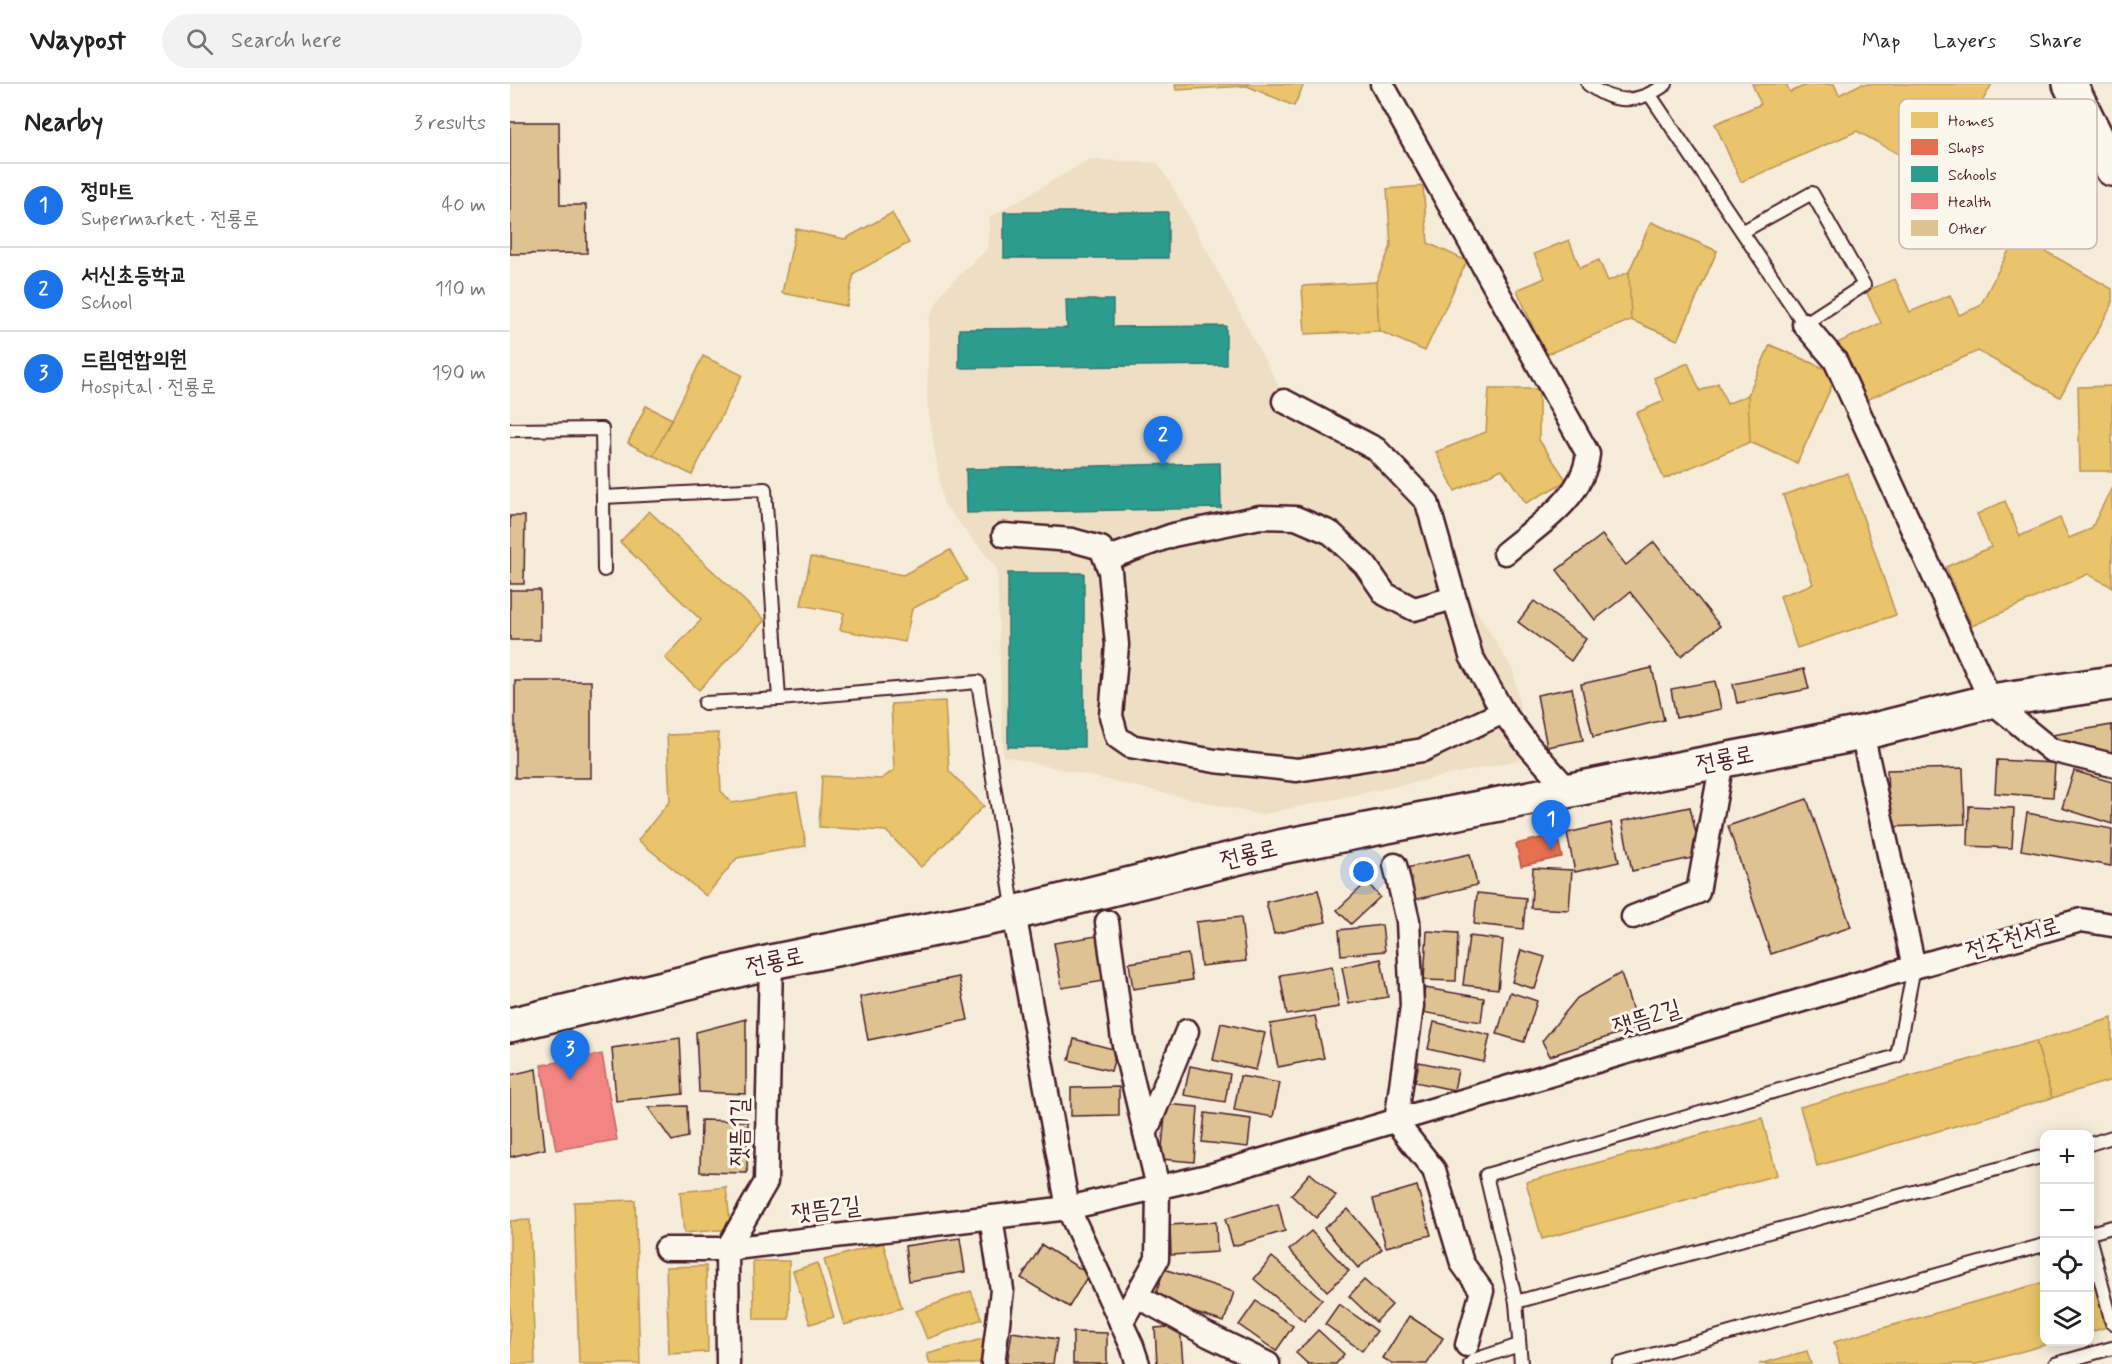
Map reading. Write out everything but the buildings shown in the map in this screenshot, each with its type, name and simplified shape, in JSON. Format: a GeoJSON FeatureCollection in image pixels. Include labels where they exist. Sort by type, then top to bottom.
{"type":"FeatureCollection","features":[{"type":"Feature","properties":{"kind":"street"},"geometry":{"type":"LineString","coordinates":[[1382,84],[1588,454],[1586,469],[1568,500],[1505,553]]}},
{"type":"Feature","properties":{"kind":"street"},"geometry":{"type":"LineString","coordinates":[[2070,84],[2085,99]]}},
{"type":"Feature","properties":{"kind":"street"},"geometry":{"type":"LineString","coordinates":[[2098,112],[2112,169]]}},
{"type":"Feature","properties":{"kind":"street"},"geometry":{"type":"LineString","coordinates":[[1804,324],[1835,360],[1990,701],[2051,750],[2112,765]]}},
{"type":"Feature","properties":{"kind":"street"},"geometry":{"type":"LineString","coordinates":[[1284,400],[1376,449],[1427,502],[1471,656],[1503,712],[1569,792]]}},
{"type":"Feature","properties":{"kind":"street"},"geometry":{"type":"LineString","coordinates":[[1106,559],[1173,535],[1260,517],[1296,518],[1331,533],[1365,565],[1385,594],[1414,609],[1454,598]]}},
{"type":"Feature","properties":{"kind":"street"},"geometry":{"type":"LineString","coordinates":[[1004,535],[1072,540],[1101,548],[1110,571],[1117,645],[1111,716],[1117,737],[1130,746],[1215,760],[1298,770],[1423,750],[1503,712]]}},
{"type":"Feature","properties":{"kind":"street","name":"전룡로"},"geometry":{"type":"LineString","coordinates":[[510,1025],[771,962],[1014,913],[1280,847],[1862,733],[1990,701],[2112,683]]}},
{"type":"Feature","properties":{"kind":"street"},"geometry":{"type":"LineString","coordinates":[[1862,733],[1914,967]]}},
{"type":"Feature","properties":{"kind":"street"},"geometry":{"type":"LineString","coordinates":[[1633,917],[1698,892],[1722,760]]}},
{"type":"Feature","properties":{"kind":"street"},"geometry":{"type":"LineString","coordinates":[[1395,865],[1408,921],[1412,1006],[1396,1122],[1434,1170],[1462,1263],[1482,1291],[1469,1354]]}},
{"type":"Feature","properties":{"kind":"street"},"geometry":{"type":"LineString","coordinates":[[1014,913],[1068,1208],[1138,1364]]}},
{"type":"Feature","properties":{"kind":"street","name":"전주천서로"},"geometry":{"type":"LineString","coordinates":[[1914,967],[2081,920],[2112,924]]}},
{"type":"Feature","properties":{"kind":"street"},"geometry":{"type":"LineString","coordinates":[[1107,922],[1123,1040],[1158,1187],[1158,1259],[1121,1323]]}},
{"type":"Feature","properties":{"kind":"street","name":"잿뜸1길"},"geometry":{"type":"LineString","coordinates":[[727,1249],[766,1182],[771,962]]}},
{"type":"Feature","properties":{"kind":"street","name":"잿뜸2길"},"geometry":{"type":"LineString","coordinates":[[666,1249],[727,1249],[1068,1208],[1212,1175],[1914,967]]}},
{"type":"Feature","properties":{"kind":"street"},"geometry":{"type":"LineString","coordinates":[[510,1005],[519,1011],[568,1010]]}},
{"type":"Feature","properties":{"kind":"street"},"geometry":{"type":"LineString","coordinates":[[510,1045],[568,1010]]}},
{"type":"Feature","properties":{"kind":"street"},"geometry":{"type":"LineString","coordinates":[[1145,1134],[1187,1031]]}},
{"type":"Feature","properties":{"kind":"street"},"geometry":{"type":"LineString","coordinates":[[991,1217],[1002,1290],[993,1364]]}},
{"type":"Feature","properties":{"kind":"street"},"geometry":{"type":"LineString","coordinates":[[727,1249],[728,1364]]}},
{"type":"Feature","properties":{"kind":"street"},"geometry":{"type":"LineString","coordinates":[[1137,1296],[1208,1335],[1268,1364]]}},
{"type":"Feature","properties":{"kind":"lane"},"geometry":{"type":"LineString","coordinates":[[1588,84],[1598,92],[1615,99],[1633,100],[1650,95],[1666,84]]}},
{"type":"Feature","properties":{"kind":"lane"},"geometry":{"type":"LineString","coordinates":[[1650,95],[1742,232],[1804,324],[1864,285],[1812,193],[1742,232]]}},
{"type":"Feature","properties":{"kind":"lane"},"geometry":{"type":"LineString","coordinates":[[510,430],[602,429],[604,570]]}},
{"type":"Feature","properties":{"kind":"lane"},"geometry":{"type":"LineString","coordinates":[[603,497],[765,489],[779,699]]}},
{"type":"Feature","properties":{"kind":"lane"},"geometry":{"type":"LineString","coordinates":[[705,703],[978,682],[1014,913]]}},
{"type":"Feature","properties":{"kind":"lane"},"geometry":{"type":"LineString","coordinates":[[1521,1364],[1516,1302],[1486,1175],[1897,1056],[1914,967]]}},
{"type":"Feature","properties":{"kind":"lane"},"geometry":{"type":"LineString","coordinates":[[2094,1143],[2112,1137]]}},
{"type":"Feature","properties":{"kind":"lane"},"geometry":{"type":"LineString","coordinates":[[1516,1302],[2040,1157]]}},
{"type":"Feature","properties":{"kind":"lane"},"geometry":{"type":"LineString","coordinates":[[2094,1232],[2112,1227]]}},
{"type":"Feature","properties":{"kind":"lane"},"geometry":{"type":"LineString","coordinates":[[1619,1364],[2040,1246]]}},
{"type":"Feature","properties":{"kind":"lane"},"geometry":{"type":"LineString","coordinates":[[2094,1254],[2112,1323]]}},
{"type":"Feature","properties":{"kind":"lane"},"geometry":{"type":"LineString","coordinates":[[1469,1354],[1474,1360],[1519,1345]]}},
{"type":"Feature","properties":{"kind":"lane"},"geometry":{"type":"LineString","coordinates":[[2055,1364],[2112,1348]]}},
{"type":"Feature","properties":{"kind":"shaded area"},"geometry":{"type":"Polygon","coordinates":[[[1090,159],[1157,163],[1173,187],[1285,398],[1365,429],[1513,670],[1530,758],[1260,815],[1003,756],[997,569],[943,503],[927,401],[929,318],[944,290],[987,249],[990,217],[1090,159]]]}},
{"type":"Feature","properties":{"kind":"place","name":"서신초등학교"},"geometry":{"type":"Point","coordinates":[1163,466]}},
{"type":"Feature","properties":{"kind":"place","name":"정마트"},"geometry":{"type":"Point","coordinates":[1551,850]}},
{"type":"Feature","properties":{"kind":"place","name":"드림연합의원"},"geometry":{"type":"Point","coordinates":[570,1080]}}]}
